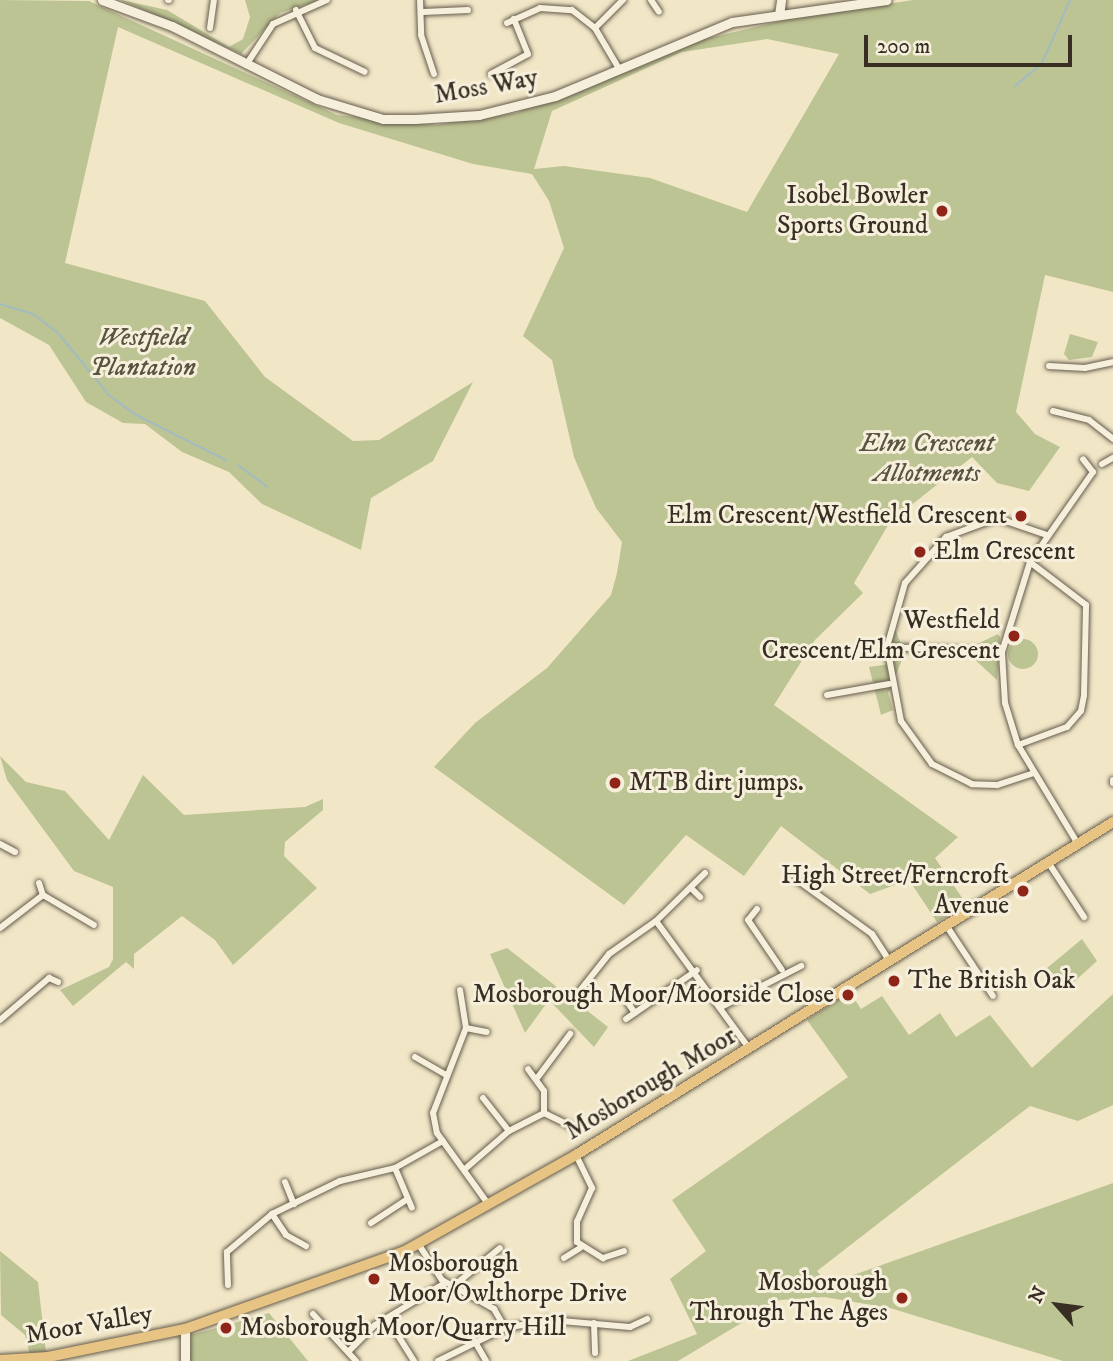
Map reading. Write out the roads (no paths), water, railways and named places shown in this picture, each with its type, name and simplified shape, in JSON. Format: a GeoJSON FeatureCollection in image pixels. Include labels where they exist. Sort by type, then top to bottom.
{"type":"FeatureCollection","features":[{"type":"Feature","properties":{"kind":"main road","name":"Mosborough Moor"},"geometry":{"type":"LineString","coordinates":[[185,1329],[343,1278],[419,1245],[576,1155],[1113,822]]}},
{"type":"Feature","properties":{"kind":"main road","name":"Moor Valley"},"geometry":{"type":"LineString","coordinates":[[0,1360],[48,1357],[185,1329]]}},
{"type":"Feature","properties":{"kind":"street","name":"Moss Way"},"geometry":{"type":"LineString","coordinates":[[102,0],[172,26],[246,65],[351,111],[415,119],[512,107],[711,28],[886,0]]}},
{"type":"Feature","properties":{"kind":"street"},"geometry":{"type":"LineString","coordinates":[[210,28],[214,0]]}},
{"type":"Feature","properties":{"kind":"street"},"geometry":{"type":"LineString","coordinates":[[246,65],[272,24],[296,10],[327,0]]}},
{"type":"Feature","properties":{"kind":"street"},"geometry":{"type":"LineString","coordinates":[[420,0],[421,35],[434,74]]}},
{"type":"Feature","properties":{"kind":"street"},"geometry":{"type":"LineString","coordinates":[[595,28],[623,0]]}},
{"type":"Feature","properties":{"kind":"street"},"geometry":{"type":"LineString","coordinates":[[651,0],[659,12]]}},
{"type":"Feature","properties":{"kind":"street"},"geometry":{"type":"LineString","coordinates":[[779,15],[781,0]]}},
{"type":"Feature","properties":{"kind":"street"},"geometry":{"type":"LineString","coordinates":[[491,74],[528,54],[511,21],[556,7],[595,28],[618,67]]}},
{"type":"Feature","properties":{"kind":"street"},"geometry":{"type":"LineString","coordinates":[[296,10],[315,48],[365,72]]}},
{"type":"Feature","properties":{"kind":"street"},"geometry":{"type":"LineString","coordinates":[[422,12],[468,10]]}},
{"type":"Feature","properties":{"kind":"street"},"geometry":{"type":"LineString","coordinates":[[1049,366],[1085,369],[1113,362]]}},
{"type":"Feature","properties":{"kind":"street"},"geometry":{"type":"LineString","coordinates":[[1053,411],[1089,420],[1113,439]]}},
{"type":"Feature","properties":{"kind":"street"},"geometry":{"type":"LineString","coordinates":[[1083,458],[1098,466]]}},
{"type":"Feature","properties":{"kind":"street"},"geometry":{"type":"LineString","coordinates":[[1078,844],[1018,745],[1005,703],[1002,652],[1030,562],[1098,466],[1113,458]]}},
{"type":"Feature","properties":{"kind":"street"},"geometry":{"type":"LineString","coordinates":[[1034,773],[984,785],[944,773],[909,736],[889,684],[887,647],[905,583],[946,537],[997,518],[1047,535]]}},
{"type":"Feature","properties":{"kind":"street"},"geometry":{"type":"LineString","coordinates":[[1018,745],[1067,726],[1081,711],[1084,695],[1086,605],[1030,562]]}},
{"type":"Feature","properties":{"kind":"street"},"geometry":{"type":"LineString","coordinates":[[887,647],[1002,652]]}},
{"type":"Feature","properties":{"kind":"street"},"geometry":{"type":"LineString","coordinates":[[827,695],[889,684]]}},
{"type":"Feature","properties":{"kind":"street"},"geometry":{"type":"LineString","coordinates":[[0,844],[15,852]]}},
{"type":"Feature","properties":{"kind":"street"},"geometry":{"type":"LineString","coordinates":[[1048,862],[1084,918]]}},
{"type":"Feature","properties":{"kind":"street"},"geometry":{"type":"LineString","coordinates":[[578,993],[610,954],[656,921],[705,873]]}},
{"type":"Feature","properties":{"kind":"street"},"geometry":{"type":"LineString","coordinates":[[796,879],[872,934],[889,960]]}},
{"type":"Feature","properties":{"kind":"street"},"geometry":{"type":"LineString","coordinates":[[39,883],[43,895],[94,925]]}},
{"type":"Feature","properties":{"kind":"street"},"geometry":{"type":"LineString","coordinates":[[691,888],[700,897]]}},
{"type":"Feature","properties":{"kind":"street"},"geometry":{"type":"LineString","coordinates":[[0,928],[43,895]]}},
{"type":"Feature","properties":{"kind":"street"},"geometry":{"type":"LineString","coordinates":[[757,909],[748,920],[782,970]]}},
{"type":"Feature","properties":{"kind":"street"},"geometry":{"type":"LineString","coordinates":[[656,921],[697,970],[749,1048]]}},
{"type":"Feature","properties":{"kind":"street"},"geometry":{"type":"LineString","coordinates":[[946,925],[993,996]]}},
{"type":"Feature","properties":{"kind":"street"},"geometry":{"type":"LineString","coordinates":[[723,1006],[782,970],[801,966]]}},
{"type":"Feature","properties":{"kind":"street"},"geometry":{"type":"LineString","coordinates":[[47,967],[49,978]]}},
{"type":"Feature","properties":{"kind":"street"},"geometry":{"type":"LineString","coordinates":[[626,1019],[697,970]]}},
{"type":"Feature","properties":{"kind":"street"},"geometry":{"type":"LineString","coordinates":[[49,978],[58,982]]}},
{"type":"Feature","properties":{"kind":"street"},"geometry":{"type":"LineString","coordinates":[[0,1020],[49,978]]}},
{"type":"Feature","properties":{"kind":"street"},"geometry":{"type":"LineString","coordinates":[[460,990],[466,1028],[445,1074],[432,1113],[443,1141],[489,1205]]}},
{"type":"Feature","properties":{"kind":"street"},"geometry":{"type":"LineString","coordinates":[[628,1003],[635,1013]]}},
{"type":"Feature","properties":{"kind":"street"},"geometry":{"type":"LineString","coordinates":[[466,1028],[487,1032]]}},
{"type":"Feature","properties":{"kind":"street"},"geometry":{"type":"LineString","coordinates":[[538,1077],[570,1034]]}},
{"type":"Feature","properties":{"kind":"street"},"geometry":{"type":"LineString","coordinates":[[415,1057],[445,1074]]}},
{"type":"Feature","properties":{"kind":"street"},"geometry":{"type":"LineString","coordinates":[[528,1069],[538,1077],[544,1113]]}},
{"type":"Feature","properties":{"kind":"street"},"geometry":{"type":"LineString","coordinates":[[483,1098],[509,1131]]}},
{"type":"Feature","properties":{"kind":"street"},"geometry":{"type":"LineString","coordinates":[[544,1113],[575,1128]]}},
{"type":"Feature","properties":{"kind":"street"},"geometry":{"type":"LineString","coordinates":[[465,1169],[509,1131],[544,1113]]}},
{"type":"Feature","properties":{"kind":"street"},"geometry":{"type":"LineString","coordinates":[[228,1285],[227,1252],[272,1214],[340,1181],[395,1168],[443,1141]]}},
{"type":"Feature","properties":{"kind":"street"},"geometry":{"type":"LineString","coordinates":[[576,1155],[592,1188],[577,1222],[580,1248]]}},
{"type":"Feature","properties":{"kind":"street"},"geometry":{"type":"LineString","coordinates":[[395,1168],[406,1200],[412,1208]]}},
{"type":"Feature","properties":{"kind":"street"},"geometry":{"type":"LineString","coordinates":[[285,1182],[294,1204]]}},
{"type":"Feature","properties":{"kind":"street"},"geometry":{"type":"LineString","coordinates":[[370,1223],[406,1200]]}},
{"type":"Feature","properties":{"kind":"street"},"geometry":{"type":"LineString","coordinates":[[272,1214],[286,1236],[306,1245]]}},
{"type":"Feature","properties":{"kind":"street"},"geometry":{"type":"LineString","coordinates":[[419,1245],[445,1283],[494,1309],[505,1328]]}},
{"type":"Feature","properties":{"kind":"street"},"geometry":{"type":"LineString","coordinates":[[451,1288],[500,1248]]}},
{"type":"Feature","properties":{"kind":"street"},"geometry":{"type":"LineString","coordinates":[[580,1248],[603,1258],[624,1251]]}},
{"type":"Feature","properties":{"kind":"street"},"geometry":{"type":"LineString","coordinates":[[564,1258],[580,1248]]}},
{"type":"Feature","properties":{"kind":"street"},"geometry":{"type":"LineString","coordinates":[[350,1350],[387,1318],[445,1283]]}},
{"type":"Feature","properties":{"kind":"street"},"geometry":{"type":"LineString","coordinates":[[313,1314],[350,1350],[356,1361]]}},
{"type":"Feature","properties":{"kind":"street"},"geometry":{"type":"LineString","coordinates":[[387,1318],[414,1361]]}},
{"type":"Feature","properties":{"kind":"street"},"geometry":{"type":"LineString","coordinates":[[438,1361],[474,1340],[505,1328],[550,1320],[630,1327],[647,1319]]}},
{"type":"Feature","properties":{"kind":"street"},"geometry":{"type":"LineString","coordinates":[[594,1323],[595,1353]]}},
{"type":"Feature","properties":{"kind":"street"},"geometry":{"type":"LineString","coordinates":[[185,1329],[185,1361]]}},
{"type":"Feature","properties":{"kind":"street"},"geometry":{"type":"LineString","coordinates":[[474,1340],[486,1361]]}},
{"type":"Feature","properties":{"kind":"waterway"},"geometry":{"type":"LineString","coordinates":[[1015,86],[1042,63],[1070,0]]}},
{"type":"Feature","properties":{"kind":"waterway"},"geometry":{"type":"LineString","coordinates":[[0,304],[33,314],[58,333],[109,395],[134,414],[226,460]]}},
{"type":"Feature","properties":{"kind":"waterway"},"geometry":{"type":"LineString","coordinates":[[238,465],[267,487]]}},
{"type":"Feature","properties":{"kind":"place","name":"Isobel Bowler Sports Ground"},"geometry":{"type":"Point","coordinates":[942,211]}},
{"type":"Feature","properties":{"kind":"place","name":"Elm Crescent/Westfield Crescent"},"geometry":{"type":"Point","coordinates":[1021,516]}},
{"type":"Feature","properties":{"kind":"place","name":"Elm Crescent"},"geometry":{"type":"Point","coordinates":[920,552]}},
{"type":"Feature","properties":{"kind":"place","name":"Westfield Crescent/Elm Crescent"},"geometry":{"type":"Point","coordinates":[1014,636]}},
{"type":"Feature","properties":{"kind":"place","name":"MTB dirt jumps."},"geometry":{"type":"Point","coordinates":[615,783]}},
{"type":"Feature","properties":{"kind":"place","name":"High Street/Ferncroft Avenue"},"geometry":{"type":"Point","coordinates":[1023,891]}},
{"type":"Feature","properties":{"kind":"place","name":"The British Oak"},"geometry":{"type":"Point","coordinates":[894,981]}},
{"type":"Feature","properties":{"kind":"place","name":"Mosborough Moor/Moorside Close"},"geometry":{"type":"Point","coordinates":[848,995]}},
{"type":"Feature","properties":{"kind":"place","name":"Mosborough Moor/Owlthorpe Drive"},"geometry":{"type":"Point","coordinates":[374,1279]}},
{"type":"Feature","properties":{"kind":"place","name":"Mosborough Through The Ages"},"geometry":{"type":"Point","coordinates":[902,1298]}},
{"type":"Feature","properties":{"kind":"place","name":"Mosborough Moor/Quarry Hill"},"geometry":{"type":"Point","coordinates":[226,1328]}},
{"type":"Feature","properties":{"kind":"park label","name":"Westfield Plantation"},"geometry":{"type":"Point","coordinates":[143,353]}},
{"type":"Feature","properties":{"kind":"park label","name":"Elm Crescent Allotments"},"geometry":{"type":"Point","coordinates":[927,459]}}]}
